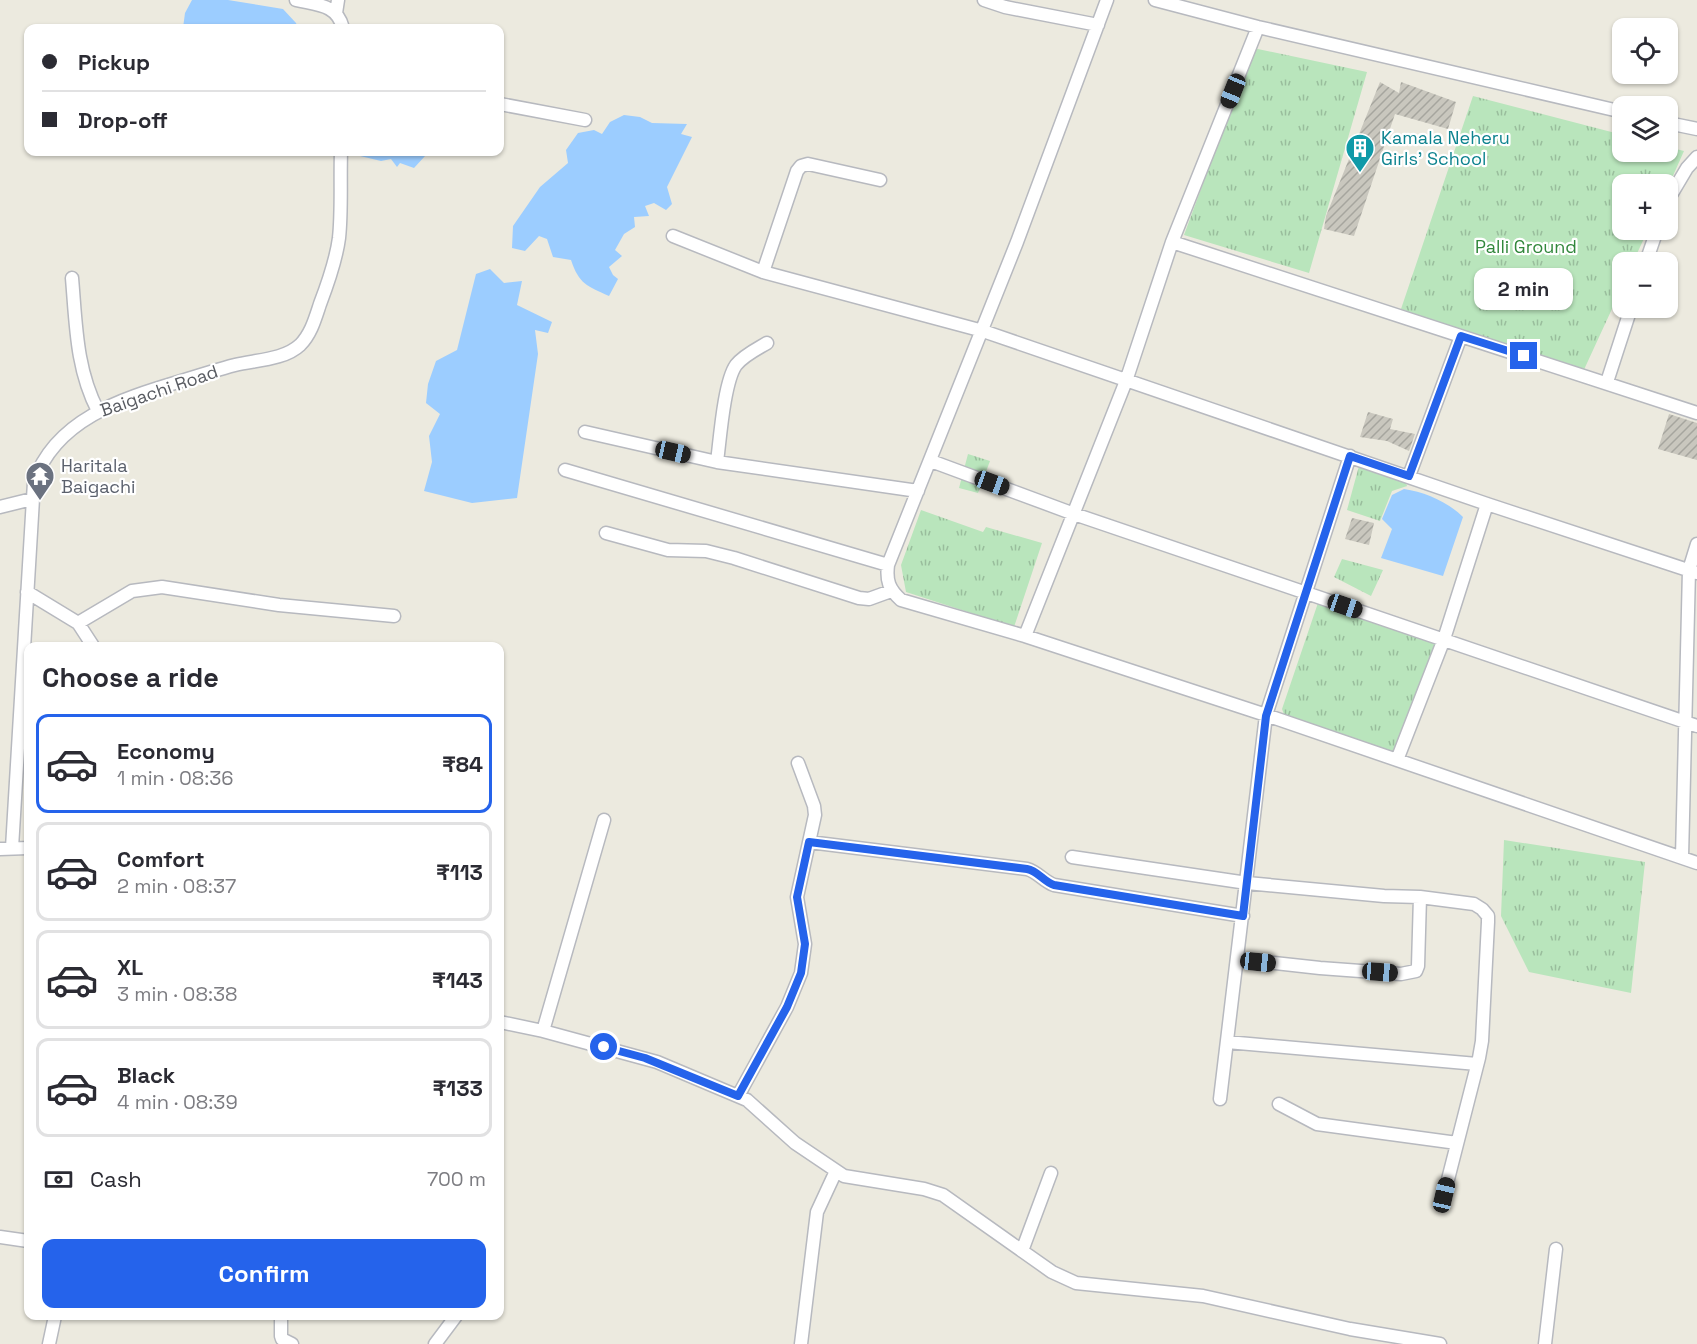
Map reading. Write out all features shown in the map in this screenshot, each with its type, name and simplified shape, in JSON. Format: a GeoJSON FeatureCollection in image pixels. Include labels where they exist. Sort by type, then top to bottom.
{"type":"FeatureCollection","features":[{"type":"Feature","properties":{"kind":"street"},"geometry":{"type":"LineString","coordinates":[[297,0],[326,7],[337,6],[342,24]]}},
{"type":"Feature","properties":{"kind":"street"},"geometry":{"type":"LineString","coordinates":[[984,0],[1005,7],[1098,25]]}},
{"type":"Feature","properties":{"kind":"street"},"geometry":{"type":"LineString","coordinates":[[1107,0],[983,331],[888,565],[886,578],[891,591],[901,600],[1025,636],[1697,863]]}},
{"type":"Feature","properties":{"kind":"street"},"geometry":{"type":"LineString","coordinates":[[1155,0],[1258,27],[1612,109]]}},
{"type":"Feature","properties":{"kind":"street"},"geometry":{"type":"LineString","coordinates":[[1025,636],[1126,381],[1172,242],[1258,27]]}},
{"type":"Feature","properties":{"kind":"street"},"geometry":{"type":"LineString","coordinates":[[504,105],[585,120]]}},
{"type":"Feature","properties":{"kind":"street"},"geometry":{"type":"LineString","coordinates":[[1678,125],[1697,129]]}},
{"type":"Feature","properties":{"kind":"street","name":"Baigachi Road"},"geometry":{"type":"LineString","coordinates":[[6,849],[34,482],[39,466],[64,436],[98,411],[146,391],[288,353],[300,345],[311,330],[332,271],[339,238],[341,156]]}},
{"type":"Feature","properties":{"kind":"street"},"geometry":{"type":"LineString","coordinates":[[1678,183],[1697,157]]}},
{"type":"Feature","properties":{"kind":"street"},"geometry":{"type":"LineString","coordinates":[[763,272],[797,171],[801,166],[808,165],[880,180]]}},
{"type":"Feature","properties":{"kind":"street"},"geometry":{"type":"LineString","coordinates":[[673,236],[763,272],[983,331],[1487,504],[1693,571]]}},
{"type":"Feature","properties":{"kind":"street"},"geometry":{"type":"LineString","coordinates":[[1172,242],[1697,413]]}},
{"type":"Feature","properties":{"kind":"street"},"geometry":{"type":"LineString","coordinates":[[72,278],[80,361],[88,392],[98,411]]}},
{"type":"Feature","properties":{"kind":"street"},"geometry":{"type":"LineString","coordinates":[[1607,382],[1628,318]]}},
{"type":"Feature","properties":{"kind":"street"},"geometry":{"type":"LineString","coordinates":[[1409,476],[1461,336]]}},
{"type":"Feature","properties":{"kind":"street"},"geometry":{"type":"LineString","coordinates":[[717,462],[729,379],[736,365],[767,343]]}},
{"type":"Feature","properties":{"kind":"street"},"geometry":{"type":"LineString","coordinates":[[585,432],[717,462],[918,491]]}},
{"type":"Feature","properties":{"kind":"street"},"geometry":{"type":"LineString","coordinates":[[1220,1099],[1266,716],[1350,456]]}},
{"type":"Feature","properties":{"kind":"street"},"geometry":{"type":"LineString","coordinates":[[930,461],[1074,514],[1691,724]]}},
{"type":"Feature","properties":{"kind":"street"},"geometry":{"type":"LineString","coordinates":[[565,470],[888,565]]}},
{"type":"Feature","properties":{"kind":"street"},"geometry":{"type":"LineString","coordinates":[[0,507],[33,499]]}},
{"type":"Feature","properties":{"kind":"street"},"geometry":{"type":"LineString","coordinates":[[1397,760],[1444,639],[1487,504]]}},
{"type":"Feature","properties":{"kind":"street"},"geometry":{"type":"LineString","coordinates":[[606,533],[668,550],[706,551],[734,558],[859,598],[869,599],[891,591]]}},
{"type":"Feature","properties":{"kind":"street"},"geometry":{"type":"LineString","coordinates":[[1682,857],[1691,724],[1693,571],[1697,544]]}},
{"type":"Feature","properties":{"kind":"street"},"geometry":{"type":"LineString","coordinates":[[78,623],[132,591],[162,587],[279,606],[394,616]]}},
{"type":"Feature","properties":{"kind":"street"},"geometry":{"type":"LineString","coordinates":[[27,592],[78,623],[90,642]]}},
{"type":"Feature","properties":{"kind":"street"},"geometry":{"type":"LineString","coordinates":[[738,1096],[787,1007],[801,973],[805,944],[797,897],[815,815],[814,806],[798,763]]}},
{"type":"Feature","properties":{"kind":"street"},"geometry":{"type":"LineString","coordinates":[[543,1031],[604,820]]}},
{"type":"Feature","properties":{"kind":"street"},"geometry":{"type":"LineString","coordinates":[[809,842],[1027,869],[1034,871],[1042,880],[1054,885],[1243,916]]}},
{"type":"Feature","properties":{"kind":"street"},"geometry":{"type":"LineString","coordinates":[[6,849],[24,848]]}},
{"type":"Feature","properties":{"kind":"street"},"geometry":{"type":"LineString","coordinates":[[1072,857],[1246,883],[1384,896],[1420,897],[1474,904],[1482,909],[1488,916],[1482,1041],[1444,1195]]}},
{"type":"Feature","properties":{"kind":"street"},"geometry":{"type":"LineString","coordinates":[[1238,960],[1401,974],[1416,971],[1420,897]]}},
{"type":"Feature","properties":{"kind":"street"},"geometry":{"type":"LineString","coordinates":[[504,1023],[645,1058],[747,1100],[795,1143],[836,1171],[850,1178],[924,1189],[943,1195],[1052,1272],[1076,1283],[1203,1296],[1350,1329],[1440,1344]]}},
{"type":"Feature","properties":{"kind":"street"},"geometry":{"type":"LineString","coordinates":[[1227,1042],[1477,1064]]}},
{"type":"Feature","properties":{"kind":"street"},"geometry":{"type":"LineString","coordinates":[[1280,1104],[1317,1124],[1457,1143]]}},
{"type":"Feature","properties":{"kind":"street"},"geometry":{"type":"LineString","coordinates":[[801,1344],[817,1212],[836,1171]]}},
{"type":"Feature","properties":{"kind":"street"},"geometry":{"type":"LineString","coordinates":[[1022,1251],[1051,1173]]}},
{"type":"Feature","properties":{"kind":"street"},"geometry":{"type":"LineString","coordinates":[[0,1237],[24,1240]]}},
{"type":"Feature","properties":{"kind":"street"},"geometry":{"type":"LineString","coordinates":[[1545,1344],[1556,1249]]}},
{"type":"Feature","properties":{"kind":"street"},"geometry":{"type":"LineString","coordinates":[[49,1344],[54,1320]]}},
{"type":"Feature","properties":{"kind":"street"},"geometry":{"type":"LineString","coordinates":[[281,1320],[282,1339],[291,1344]]}},
{"type":"Feature","properties":{"kind":"street"},"geometry":{"type":"LineString","coordinates":[[435,1344],[453,1320]]}},
{"type":"Feature","properties":{"kind":"green space"},"geometry":{"type":"Polygon","coordinates":[[[1253,48],[1367,72],[1309,273],[1184,235],[1253,48]]]}},
{"type":"Feature","properties":{"kind":"green space","name":"Palli Ground"},"geometry":{"type":"Polygon","coordinates":[[[1473,96],[1612,132],[1612,162],[1678,162],[1678,150],[1684,151],[1674,174],[1612,174],[1612,240],[1643,240],[1638,252],[1612,252],[1612,309],[1582,374],[1401,309],[1473,96]]]}},
{"type":"Feature","properties":{"kind":"green space"},"geometry":{"type":"Polygon","coordinates":[[[968,454],[990,461],[978,493],[959,488],[968,454]]]}},
{"type":"Feature","properties":{"kind":"green space"},"geometry":{"type":"Polygon","coordinates":[[[1359,466],[1406,483],[1407,486],[1392,491],[1380,521],[1347,510],[1359,466]]]}},
{"type":"Feature","properties":{"kind":"green space"},"geometry":{"type":"Polygon","coordinates":[[[921,510],[983,532],[986,527],[1042,543],[1014,627],[906,592],[901,565],[921,510]]]}},
{"type":"Feature","properties":{"kind":"green space"},"geometry":{"type":"Polygon","coordinates":[[[1342,559],[1383,570],[1371,596],[1334,577],[1342,559]]]}},
{"type":"Feature","properties":{"kind":"green space"},"geometry":{"type":"Polygon","coordinates":[[[1321,594],[1441,640],[1394,756],[1286,720],[1282,709],[1321,594]]]}},
{"type":"Feature","properties":{"kind":"green space"},"geometry":{"type":"Polygon","coordinates":[[[1504,840],[1645,862],[1631,993],[1529,972],[1501,916],[1504,840]]]}},
{"type":"Feature","properties":{"kind":"water"},"geometry":{"type":"Polygon","coordinates":[[[192,0],[228,0],[283,9],[296,24],[184,24],[185,13],[192,0]]]}},
{"type":"Feature","properties":{"kind":"water"},"geometry":{"type":"Polygon","coordinates":[[[624,115],[640,117],[652,123],[687,124],[681,134],[692,137],[667,187],[672,204],[666,210],[654,203],[645,206],[649,216],[634,217],[635,227],[624,234],[615,250],[622,256],[609,267],[618,279],[609,296],[585,283],[577,274],[571,260],[553,257],[547,239],[539,236],[525,251],[512,248],[513,226],[540,187],[568,163],[566,150],[578,133],[594,130],[602,134],[610,122],[624,115]]]}},
{"type":"Feature","properties":{"kind":"water"},"geometry":{"type":"Polygon","coordinates":[[[360,156],[425,156],[414,168],[400,163],[397,167],[391,159],[381,161],[360,156]]]}},
{"type":"Feature","properties":{"kind":"water"},"geometry":{"type":"Polygon","coordinates":[[[490,269],[504,283],[522,281],[517,305],[552,322],[548,333],[535,330],[538,354],[517,498],[472,503],[424,491],[432,462],[429,436],[440,414],[426,403],[428,384],[436,361],[457,350],[476,274],[490,269]]]}},
{"type":"Feature","properties":{"kind":"water"},"geometry":{"type":"Polygon","coordinates":[[[1404,489],[1436,498],[1463,517],[1443,576],[1381,558],[1392,529],[1382,519],[1392,495],[1404,489]]]}},
{"type":"Feature","properties":{"kind":"building","name":"Kamala Neheru Girls' School"},"geometry":{"type":"Polygon","coordinates":[[[1380,82],[1399,93],[1401,82],[1456,102],[1448,129],[1395,114],[1354,236],[1324,229],[1326,216],[1380,82]]]}},
{"type":"Feature","properties":{"kind":"building"},"geometry":{"type":"Polygon","coordinates":[[[1368,412],[1393,419],[1390,429],[1415,434],[1409,451],[1387,441],[1360,437],[1368,412]]]}},
{"type":"Feature","properties":{"kind":"building"},"geometry":{"type":"Polygon","coordinates":[[[1669,414],[1697,423],[1697,460],[1658,449],[1669,414]]]}},
{"type":"Feature","properties":{"kind":"building"},"geometry":{"type":"Polygon","coordinates":[[[1352,518],[1374,523],[1369,545],[1345,539],[1352,518]]]}},
{"type":"Feature","properties":{"kind":"place","name":"Kamala Neheru Girls' School"},"geometry":{"type":"Point","coordinates":[1360,174]}},
{"type":"Feature","properties":{"kind":"place","name":"Haritala Baigachi"},"geometry":{"type":"Point","coordinates":[40,502]}},
{"type":"Feature","properties":{"kind":"route"},"geometry":{"type":"LineString","coordinates":[[604,1047],[645,1058],[738,1096],[787,1007],[801,973],[805,944],[797,897],[809,842],[1027,869],[1034,871],[1042,880],[1054,885],[1243,916],[1266,716],[1350,456],[1409,476],[1461,336],[1524,356]]}}]}
